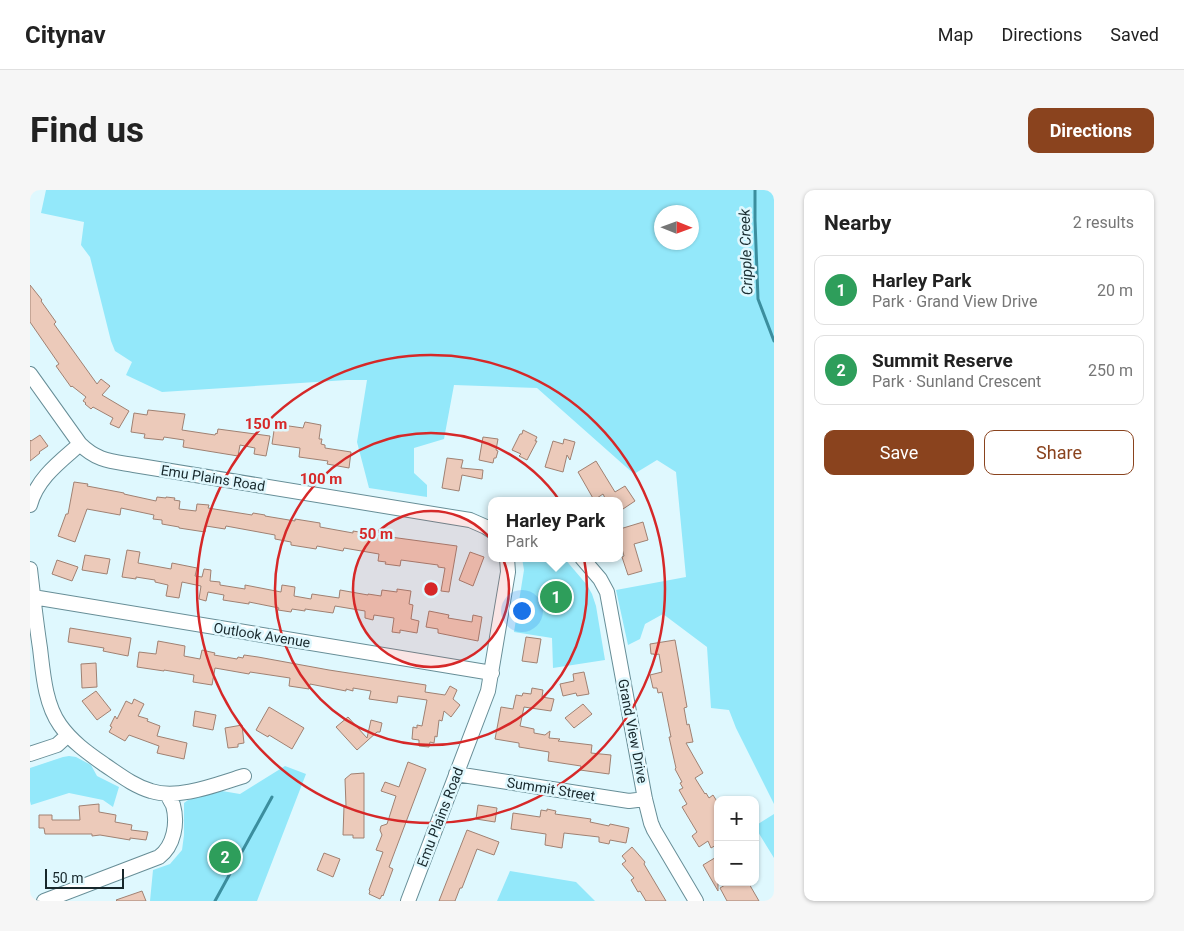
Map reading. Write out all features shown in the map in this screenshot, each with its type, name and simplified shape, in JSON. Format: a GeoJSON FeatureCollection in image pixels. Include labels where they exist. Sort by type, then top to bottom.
{"type":"FeatureCollection","features":[{"type":"Feature","properties":{"kind":"street","name":"Emu Plains Road"},"geometry":{"type":"LineString","coordinates":[[30,374],[80,444],[94,456],[114,462],[470,520],[488,528]]}},
{"type":"Feature","properties":{"kind":"street"},"geometry":{"type":"LineString","coordinates":[[30,505],[36,488],[42,480],[80,444]]}},
{"type":"Feature","properties":{"kind":"street","name":"Emu Plains Road"},"geometry":{"type":"LineString","coordinates":[[408,901],[488,691],[508,572],[507,562]]}},
{"type":"Feature","properties":{"kind":"street","name":"Grand View Drive"},"geometry":{"type":"LineString","coordinates":[[585,562],[607,592],[645,800],[651,823],[696,901]]}},
{"type":"Feature","properties":{"kind":"street"},"geometry":{"type":"LineString","coordinates":[[30,569],[33,597],[32,612],[49,701],[59,723],[68,735],[85,751],[130,782],[152,792],[168,794],[202,788],[244,776]]}},
{"type":"Feature","properties":{"kind":"street","name":"Outlook Avenue"},"geometry":{"type":"LineString","coordinates":[[33,597],[492,673]]}},
{"type":"Feature","properties":{"kind":"street"},"geometry":{"type":"LineString","coordinates":[[30,754],[57,746],[68,735]]}},
{"type":"Feature","properties":{"kind":"street","name":"Summit Street"},"geometry":{"type":"LineString","coordinates":[[456,774],[629,801],[645,800]]}},
{"type":"Feature","properties":{"kind":"street"},"geometry":{"type":"LineString","coordinates":[[44,901],[164,854],[170,844],[174,828],[172,805],[168,794]]}},
{"type":"Feature","properties":{"kind":"shaded area"},"geometry":{"type":"Polygon","coordinates":[[[46,190],[774,190],[774,804],[729,710],[711,708],[707,647],[663,614],[645,624],[640,639],[628,645],[616,590],[686,577],[676,472],[657,460],[634,474],[537,388],[454,385],[444,439],[414,448],[414,473],[427,485],[427,497],[369,488],[357,442],[367,380],[162,392],[126,375],[132,362],[115,351],[111,341],[90,257],[81,245],[84,222],[41,213],[46,190]]]}},
{"type":"Feature","properties":{"kind":"shaded area"},"geometry":{"type":"Polygon","coordinates":[[[523,562],[567,562],[587,585],[592,594],[596,606],[605,660],[553,668],[552,638],[514,632],[524,570],[523,562]]]}},
{"type":"Feature","properties":{"kind":"shaded area"},"geometry":{"type":"Polygon","coordinates":[[[69,756],[76,757],[91,765],[97,776],[119,787],[113,807],[103,800],[69,793],[31,805],[30,768],[69,756]]]}},
{"type":"Feature","properties":{"kind":"shaded area"},"geometry":{"type":"Polygon","coordinates":[[[285,766],[306,774],[257,901],[150,901],[153,870],[170,864],[182,850],[184,803],[188,800],[222,791],[240,794],[285,766]]]}},
{"type":"Feature","properties":{"kind":"shaded area"},"geometry":{"type":"Polygon","coordinates":[[[774,814],[774,858],[759,834],[759,823],[774,814]]]}},
{"type":"Feature","properties":{"kind":"shaded area"},"geometry":{"type":"Polygon","coordinates":[[[510,871],[576,882],[595,901],[497,901],[510,871]]]}},
{"type":"Feature","properties":{"kind":"building"},"geometry":{"type":"Polygon","coordinates":[[[30,285],[56,322],[54,324],[97,384],[101,379],[110,386],[102,395],[129,411],[119,428],[110,424],[113,418],[93,407],[91,409],[85,404],[83,401],[86,397],[71,387],[56,366],[59,364],[30,322],[30,285]]]}},
{"type":"Feature","properties":{"kind":"building"},"geometry":{"type":"Polygon","coordinates":[[[148,410],[185,414],[182,430],[215,435],[218,429],[270,436],[266,456],[254,454],[255,448],[240,445],[238,456],[183,447],[184,440],[164,437],[163,440],[144,438],[145,434],[131,432],[134,413],[147,415],[148,410]]]}},
{"type":"Feature","properties":{"kind":"building"},"geometry":{"type":"Polygon","coordinates":[[[305,422],[321,425],[319,439],[322,439],[321,444],[325,445],[325,448],[351,452],[349,468],[327,464],[328,461],[299,457],[300,448],[272,444],[275,424],[303,428],[305,422]]]}},
{"type":"Feature","properties":{"kind":"building"},"geometry":{"type":"Polygon","coordinates":[[[523,430],[537,437],[535,441],[537,441],[527,460],[519,456],[521,454],[512,450],[523,430]]]}},
{"type":"Feature","properties":{"kind":"building"},"geometry":{"type":"Polygon","coordinates":[[[40,435],[48,446],[30,461],[30,440],[40,435]]]}},
{"type":"Feature","properties":{"kind":"building"},"geometry":{"type":"Polygon","coordinates":[[[483,437],[498,439],[496,450],[498,451],[493,463],[479,460],[483,437]]]}},
{"type":"Feature","properties":{"kind":"building"},"geometry":{"type":"Polygon","coordinates":[[[564,439],[575,442],[570,460],[567,455],[563,472],[545,467],[553,441],[563,444],[564,439]]]}},
{"type":"Feature","properties":{"kind":"building"},"geometry":{"type":"Polygon","coordinates":[[[447,458],[463,460],[461,468],[483,470],[482,479],[462,475],[459,491],[442,488],[447,458]]]}},
{"type":"Feature","properties":{"kind":"building"},"geometry":{"type":"Polygon","coordinates":[[[596,461],[615,492],[625,486],[635,501],[623,509],[623,497],[604,497],[603,494],[598,497],[592,497],[578,472],[596,461]]]}},
{"type":"Feature","properties":{"kind":"building"},"geometry":{"type":"Polygon","coordinates":[[[74,482],[156,501],[157,497],[175,498],[174,500],[180,501],[179,509],[196,511],[197,504],[209,505],[208,508],[320,523],[320,527],[353,533],[353,531],[457,546],[449,592],[441,591],[445,568],[438,567],[438,565],[401,560],[400,566],[385,564],[386,562],[378,561],[379,554],[344,548],[343,551],[317,546],[316,549],[291,545],[291,542],[275,539],[275,535],[226,526],[225,529],[206,526],[205,532],[179,528],[162,524],[162,520],[153,519],[154,515],[121,508],[120,515],[87,509],[75,542],[58,536],[66,514],[68,514],[74,482]]]}},
{"type":"Feature","properties":{"kind":"building"},"geometry":{"type":"Polygon","coordinates":[[[643,522],[648,540],[634,544],[642,571],[628,575],[623,560],[623,528],[643,522]]]}},
{"type":"Feature","properties":{"kind":"building"},"geometry":{"type":"Polygon","coordinates":[[[127,550],[140,552],[138,563],[171,569],[172,563],[197,568],[195,576],[202,577],[204,569],[211,570],[210,581],[220,582],[220,585],[245,589],[245,585],[281,592],[282,585],[295,587],[294,596],[311,599],[312,594],[339,598],[340,590],[381,596],[382,590],[397,592],[397,589],[411,591],[409,604],[413,605],[411,619],[419,621],[417,633],[400,630],[400,633],[392,632],[394,618],[374,615],[373,620],[365,618],[365,611],[335,606],[333,613],[305,609],[305,611],[292,609],[291,612],[249,602],[249,604],[223,600],[224,595],[208,592],[206,601],[199,599],[201,586],[182,582],[179,598],[166,596],[168,585],[155,582],[155,580],[122,577],[127,550]]]}},
{"type":"Feature","properties":{"kind":"building"},"geometry":{"type":"Polygon","coordinates":[[[470,552],[484,557],[473,586],[459,580],[470,552]]]}},
{"type":"Feature","properties":{"kind":"building"},"geometry":{"type":"Polygon","coordinates":[[[85,555],[110,559],[107,574],[82,570],[85,555]]]}},
{"type":"Feature","properties":{"kind":"building"},"geometry":{"type":"Polygon","coordinates":[[[57,560],[78,567],[72,581],[52,574],[57,560]]]}},
{"type":"Feature","properties":{"kind":"building"},"geometry":{"type":"Polygon","coordinates":[[[429,611],[449,615],[448,618],[472,622],[473,615],[482,617],[478,641],[438,633],[438,629],[426,627],[429,611]]]}},
{"type":"Feature","properties":{"kind":"building"},"geometry":{"type":"Polygon","coordinates":[[[70,628],[131,638],[128,656],[103,651],[104,648],[68,642],[70,628]]]}},
{"type":"Feature","properties":{"kind":"building"},"geometry":{"type":"Polygon","coordinates":[[[526,637],[541,639],[537,663],[522,661],[526,637]]]}},
{"type":"Feature","properties":{"kind":"building"},"geometry":{"type":"Polygon","coordinates":[[[675,640],[687,707],[684,708],[687,725],[689,724],[693,742],[686,743],[703,773],[695,778],[709,798],[713,795],[714,797],[714,846],[711,848],[708,841],[699,847],[692,836],[697,832],[682,807],[687,804],[679,790],[683,788],[680,783],[682,782],[675,769],[662,692],[658,693],[657,688],[653,688],[650,675],[662,672],[659,654],[651,654],[650,644],[675,640]]]}},
{"type":"Feature","properties":{"kind":"building"},"geometry":{"type":"Polygon","coordinates":[[[158,641],[185,646],[184,656],[200,659],[202,650],[215,653],[214,655],[237,659],[238,657],[243,658],[244,655],[258,657],[426,685],[425,692],[445,695],[450,686],[457,690],[453,699],[460,705],[451,717],[444,711],[442,721],[439,720],[437,737],[435,736],[434,743],[430,742],[429,747],[419,746],[419,740],[412,739],[413,727],[417,728],[417,725],[422,726],[427,700],[398,696],[397,703],[369,699],[371,691],[353,688],[353,691],[346,689],[346,691],[310,684],[309,689],[289,686],[290,678],[215,668],[212,685],[193,682],[194,675],[137,667],[139,652],[156,654],[158,641]]]}},
{"type":"Feature","properties":{"kind":"building"},"geometry":{"type":"Polygon","coordinates":[[[96,663],[97,687],[82,688],[81,664],[96,663]]]}},
{"type":"Feature","properties":{"kind":"building"},"geometry":{"type":"Polygon","coordinates":[[[584,672],[589,694],[577,696],[576,693],[563,696],[560,684],[574,681],[573,674],[584,672]]]}},
{"type":"Feature","properties":{"kind":"building"},"geometry":{"type":"Polygon","coordinates":[[[532,688],[543,690],[542,697],[554,699],[551,711],[524,707],[520,726],[534,729],[534,733],[545,735],[550,731],[549,738],[560,739],[558,741],[592,745],[591,753],[611,755],[609,774],[580,770],[581,766],[548,761],[549,752],[519,747],[519,743],[495,739],[501,707],[513,709],[516,695],[522,696],[523,693],[531,694],[532,688]]]}},
{"type":"Feature","properties":{"kind":"building"},"geometry":{"type":"Polygon","coordinates":[[[96,691],[111,710],[97,720],[82,701],[96,691]]]}},
{"type":"Feature","properties":{"kind":"building"},"geometry":{"type":"Polygon","coordinates":[[[134,699],[144,704],[138,716],[160,726],[157,736],[187,743],[184,759],[157,753],[159,746],[129,735],[125,741],[109,732],[115,716],[117,719],[126,701],[132,704],[134,699]]]}},
{"type":"Feature","properties":{"kind":"building"},"geometry":{"type":"Polygon","coordinates":[[[583,704],[592,714],[574,728],[565,718],[583,704]]]}},
{"type":"Feature","properties":{"kind":"building"},"geometry":{"type":"Polygon","coordinates":[[[269,707],[304,728],[292,749],[269,735],[268,737],[256,730],[269,707]]]}},
{"type":"Feature","properties":{"kind":"building"},"geometry":{"type":"Polygon","coordinates":[[[195,711],[216,715],[213,730],[193,726],[195,711]]]}},
{"type":"Feature","properties":{"kind":"building"},"geometry":{"type":"Polygon","coordinates":[[[348,717],[367,738],[371,720],[382,723],[380,732],[377,732],[357,750],[336,727],[348,717]]]}},
{"type":"Feature","properties":{"kind":"building"},"geometry":{"type":"Polygon","coordinates":[[[242,725],[244,743],[238,744],[238,747],[228,748],[225,728],[242,725]]]}},
{"type":"Feature","properties":{"kind":"building"},"geometry":{"type":"Polygon","coordinates":[[[408,762],[426,769],[389,867],[393,869],[383,896],[380,899],[369,894],[369,890],[383,852],[376,850],[382,835],[381,826],[387,824],[396,796],[381,791],[385,782],[399,787],[408,762]]]}},
{"type":"Feature","properties":{"kind":"building"},"geometry":{"type":"Polygon","coordinates":[[[364,773],[364,838],[353,838],[353,835],[343,835],[344,806],[346,806],[345,779],[351,774],[364,773]]]}},
{"type":"Feature","properties":{"kind":"building"},"geometry":{"type":"Polygon","coordinates":[[[99,804],[99,812],[116,815],[115,822],[132,825],[131,830],[148,832],[146,840],[130,838],[130,840],[100,835],[92,836],[92,834],[45,834],[44,828],[39,828],[39,815],[52,815],[52,820],[80,820],[79,806],[99,804]]]}},
{"type":"Feature","properties":{"kind":"building"},"geometry":{"type":"Polygon","coordinates":[[[478,805],[497,808],[495,822],[476,819],[478,805]]]}},
{"type":"Feature","properties":{"kind":"building"},"geometry":{"type":"Polygon","coordinates":[[[547,809],[556,811],[555,814],[591,819],[590,822],[629,828],[626,843],[610,840],[609,844],[599,842],[599,837],[564,833],[562,848],[545,845],[546,834],[511,829],[513,813],[540,817],[541,810],[547,811],[547,809]]]}},
{"type":"Feature","properties":{"kind":"building"},"geometry":{"type":"Polygon","coordinates":[[[467,830],[499,842],[494,855],[477,849],[455,901],[439,901],[467,830]]]}},
{"type":"Feature","properties":{"kind":"building"},"geometry":{"type":"Polygon","coordinates":[[[632,847],[645,862],[644,864],[666,901],[646,901],[640,891],[638,892],[631,880],[634,878],[622,864],[626,861],[622,856],[632,847]]]}},
{"type":"Feature","properties":{"kind":"building"},"geometry":{"type":"Polygon","coordinates":[[[324,853],[340,859],[333,877],[317,870],[324,853]]]}},
{"type":"Feature","properties":{"kind":"building"},"geometry":{"type":"Polygon","coordinates":[[[714,858],[714,884],[703,865],[714,858]]]}},
{"type":"Feature","properties":{"kind":"building"},"geometry":{"type":"Polygon","coordinates":[[[723,886],[750,886],[759,901],[727,901],[720,888],[723,886]]]}},
{"type":"Feature","properties":{"kind":"building"},"geometry":{"type":"Polygon","coordinates":[[[142,891],[146,901],[116,900],[142,891]]]}},
{"type":"Feature","properties":{"kind":"waterway","name":"Cripple Creek"},"geometry":{"type":"LineString","coordinates":[[755,190],[758,299],[774,341]]}},
{"type":"Feature","properties":{"kind":"waterway"},"geometry":{"type":"LineString","coordinates":[[215,901],[272,797]]}},
{"type":"Feature","properties":{"kind":"place","name":"Harley Park"},"geometry":{"type":"Point","coordinates":[556,597]}},
{"type":"Feature","properties":{"kind":"place","name":"Summit Reserve"},"geometry":{"type":"Point","coordinates":[225,857]}}]}
